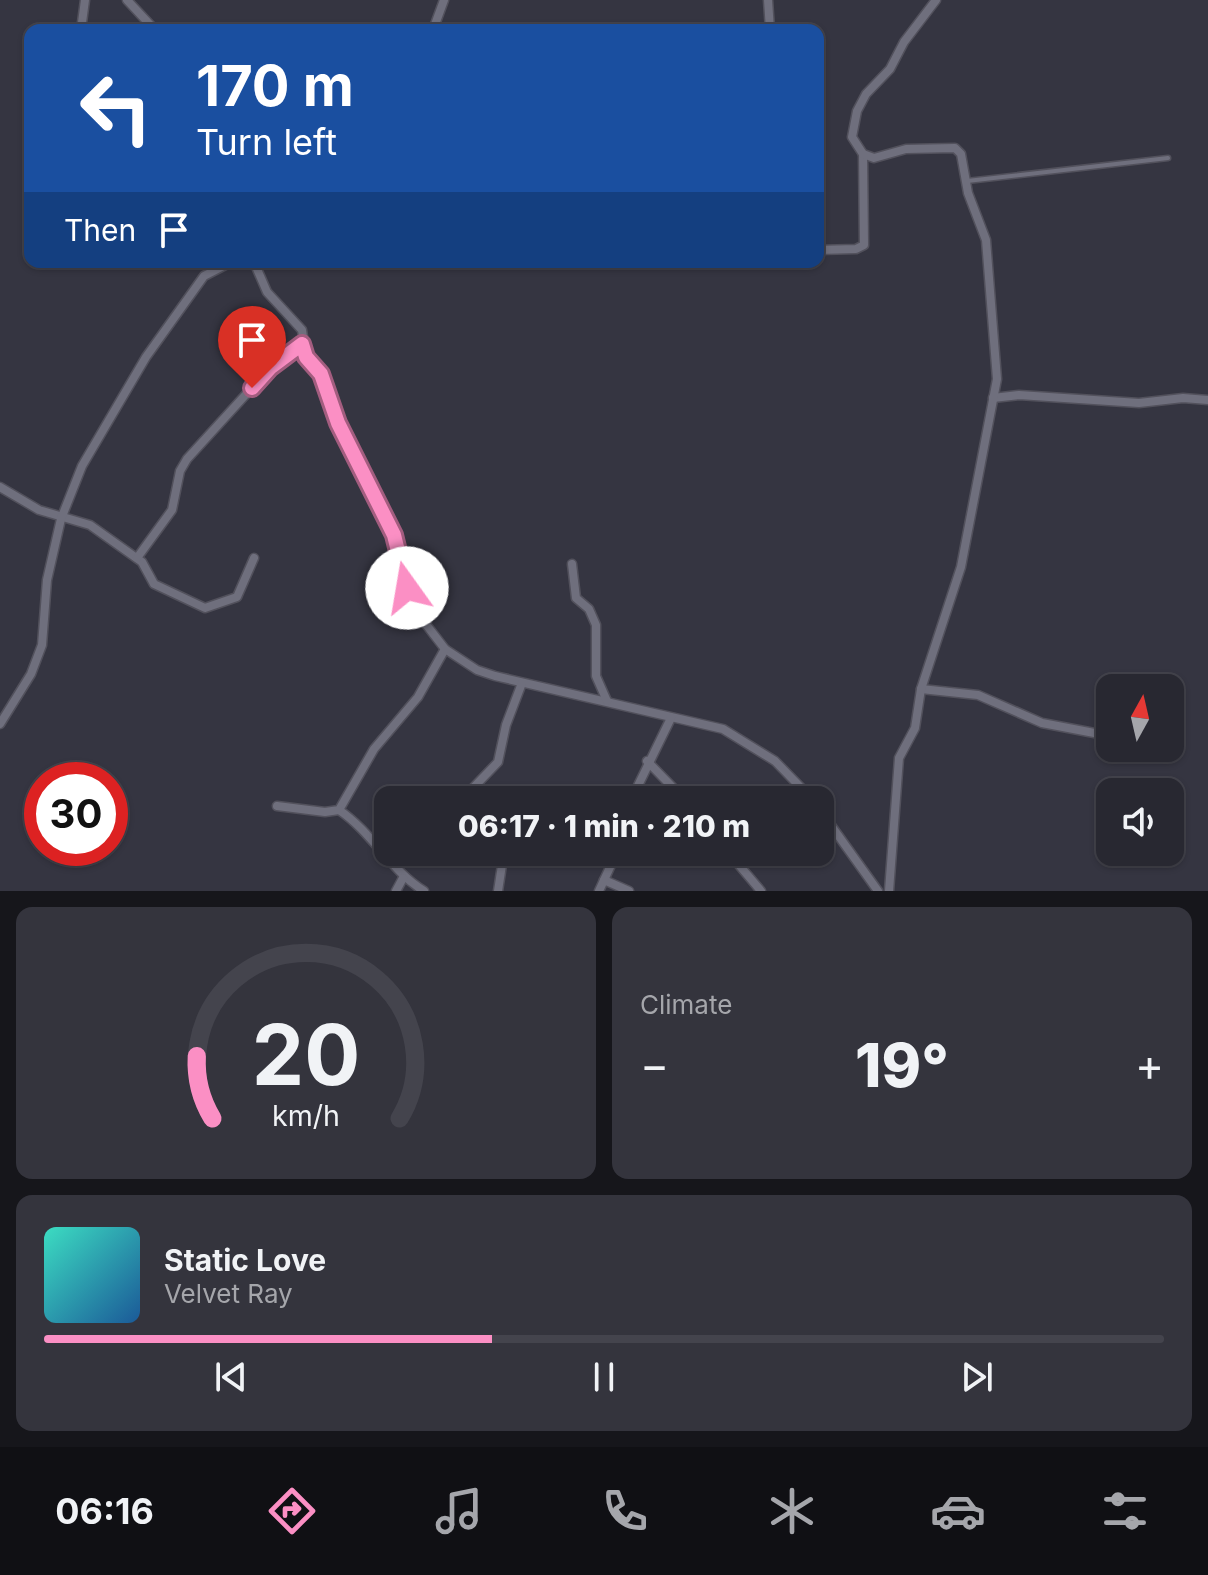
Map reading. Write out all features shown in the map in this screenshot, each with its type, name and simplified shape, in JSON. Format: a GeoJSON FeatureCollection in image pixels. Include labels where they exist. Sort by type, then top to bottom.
{"type":"FeatureCollection","features":[{"type":"Feature","properties":{"kind":"street"},"geometry":{"type":"LineString","coordinates":[[82,24],[85,0]]}},
{"type":"Feature","properties":{"kind":"street"},"geometry":{"type":"LineString","coordinates":[[127,0],[149,24]]}},
{"type":"Feature","properties":{"kind":"street"},"geometry":{"type":"LineString","coordinates":[[435,24],[444,0]]}},
{"type":"Feature","properties":{"kind":"street"},"geometry":{"type":"LineString","coordinates":[[768,0],[770,24]]}},
{"type":"Feature","properties":{"kind":"street"},"geometry":{"type":"LineString","coordinates":[[824,250],[856,249],[864,245],[863,154],[852,137],[857,111],[866,94],[899,56],[904,42],[936,0]]}},
{"type":"Feature","properties":{"kind":"street"},"geometry":{"type":"LineString","coordinates":[[863,154],[874,158],[906,149],[955,148],[964,164],[965,182],[986,240],[997,379],[961,567],[921,689],[915,728],[899,758],[889,891]]}},
{"type":"Feature","properties":{"kind":"street"},"geometry":{"type":"LineString","coordinates":[[0,724],[35,666],[42,645],[47,580],[61,519],[82,466],[146,357],[204,276],[219,268]]}},
{"type":"Feature","properties":{"kind":"street"},"geometry":{"type":"LineString","coordinates":[[257,268],[267,292],[299,324],[306,357],[321,374],[338,423],[394,535],[407,588],[418,614],[445,649],[477,670],[704,724],[740,737],[775,761],[799,786]]}},
{"type":"Feature","properties":{"kind":"street"},"geometry":{"type":"LineString","coordinates":[[137,558],[168,519],[187,459],[270,368],[302,344]]}},
{"type":"Feature","properties":{"kind":"street"},"geometry":{"type":"LineString","coordinates":[[993,398],[1019,395],[1139,403],[1183,398],[1208,400]]}},
{"type":"Feature","properties":{"kind":"street"},"geometry":{"type":"LineString","coordinates":[[0,487],[29,506],[61,519],[90,525],[137,558],[154,584],[210,609],[237,597],[254,558]]}},
{"type":"Feature","properties":{"kind":"street"},"geometry":{"type":"LineString","coordinates":[[572,564],[576,598],[589,609],[596,625],[596,676],[607,701]]}},
{"type":"Feature","properties":{"kind":"street"},"geometry":{"type":"LineString","coordinates":[[339,810],[374,749],[418,697],[445,649]]}},
{"type":"Feature","properties":{"kind":"street"},"geometry":{"type":"LineString","coordinates":[[475,786],[498,762],[506,725],[522,683]]}},
{"type":"Feature","properties":{"kind":"street"},"geometry":{"type":"LineString","coordinates":[[921,689],[978,695],[1042,723],[1096,733]]}},
{"type":"Feature","properties":{"kind":"street"},"geometry":{"type":"LineString","coordinates":[[0,706],[10,708]]}},
{"type":"Feature","properties":{"kind":"street"},"geometry":{"type":"LineString","coordinates":[[637,786],[671,718]]}},
{"type":"Feature","properties":{"kind":"street"},"geometry":{"type":"LineString","coordinates":[[647,761],[671,786]]}},
{"type":"Feature","properties":{"kind":"street"},"geometry":{"type":"LineString","coordinates":[[277,806],[325,812],[339,810],[360,824],[403,878],[424,891]]}},
{"type":"Feature","properties":{"kind":"street"},"geometry":{"type":"LineString","coordinates":[[834,830],[878,891]]}},
{"type":"Feature","properties":{"kind":"street"},"geometry":{"type":"LineString","coordinates":[[498,891],[502,866]]}},
{"type":"Feature","properties":{"kind":"street"},"geometry":{"type":"LineString","coordinates":[[599,891],[610,866]]}},
{"type":"Feature","properties":{"kind":"street"},"geometry":{"type":"LineString","coordinates":[[740,866],[761,891]]}},
{"type":"Feature","properties":{"kind":"street"},"geometry":{"type":"LineString","coordinates":[[396,891],[403,878]]}},
{"type":"Feature","properties":{"kind":"street"},"geometry":{"type":"LineString","coordinates":[[604,880],[629,891]]}},
{"type":"Feature","properties":{"kind":"lane"},"geometry":{"type":"LineString","coordinates":[[965,182],[1020,177],[1090,164],[1138,164],[1168,158]]}},
{"type":"Feature","properties":{"kind":"route"},"geometry":{"type":"LineString","coordinates":[[252,388],[270,368],[302,344],[306,357],[321,374],[338,423],[394,535],[407,588]]}}]}
